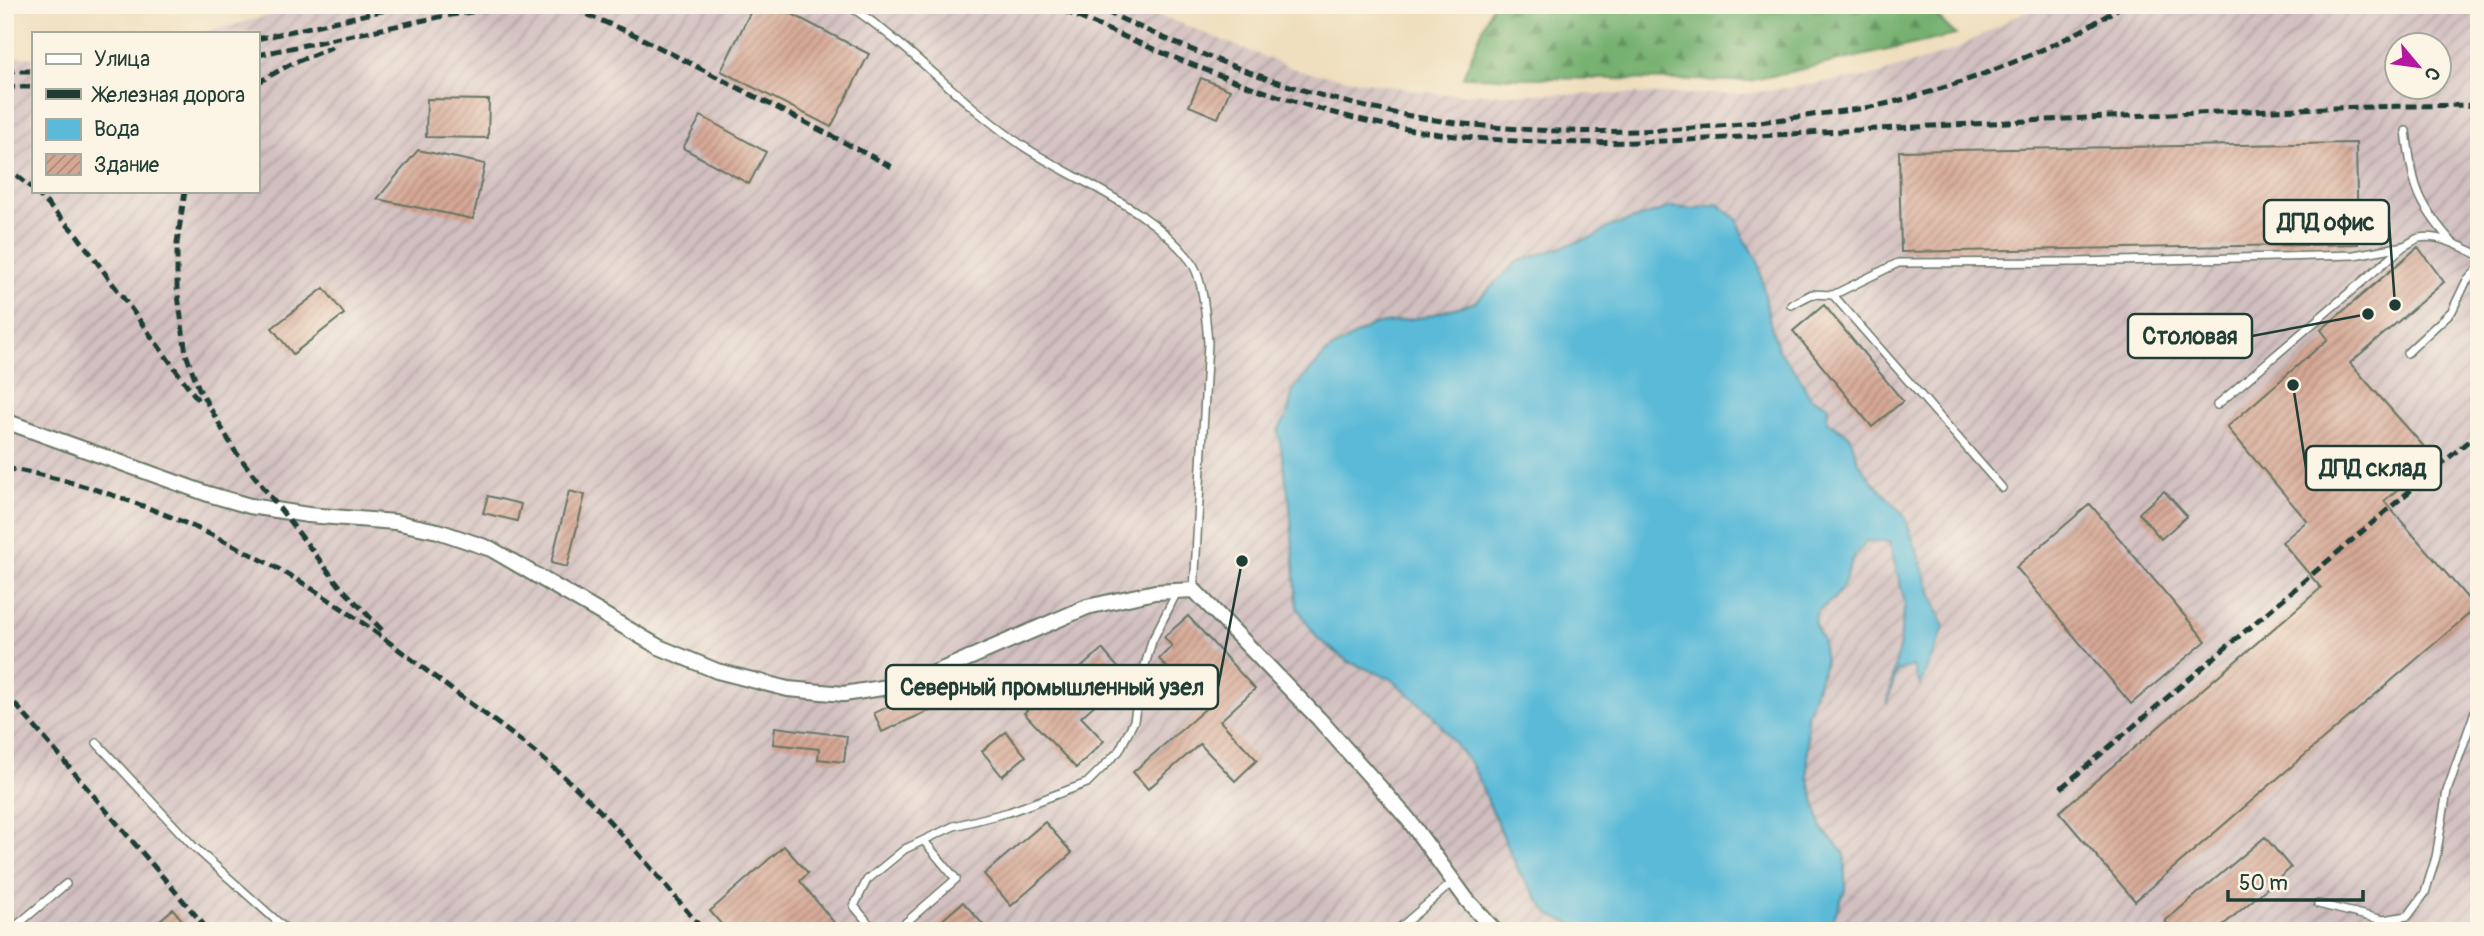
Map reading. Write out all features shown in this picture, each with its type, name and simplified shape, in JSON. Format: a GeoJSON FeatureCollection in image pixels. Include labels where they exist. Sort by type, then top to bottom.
{"type":"FeatureCollection","features":[{"type":"Feature","properties":{"kind":"street"},"geometry":{"type":"LineString","coordinates":[[5,421],[208,494],[250,506],[308,515],[395,522],[438,531],[491,549],[659,647],[717,671],[788,689],[844,694],[894,686],[932,674],[1087,607],[1155,592],[1194,590],[1328,729],[1408,819],[1454,882],[1495,931]]}},
{"type":"Feature","properties":{"kind":"lane"},"geometry":{"type":"LineString","coordinates":[[848,5],[1023,146],[1131,209],[1171,238],[1193,264],[1204,304],[1208,343],[1194,590]]}},
{"type":"Feature","properties":{"kind":"lane"},"geometry":{"type":"LineString","coordinates":[[2406,131],[2413,179],[2424,207],[2452,243]]}},
{"type":"Feature","properties":{"kind":"lane"},"geometry":{"type":"LineString","coordinates":[[2217,405],[2404,246],[2420,238],[2452,243],[2479,255]]}},
{"type":"Feature","properties":{"kind":"lane"},"geometry":{"type":"LineString","coordinates":[[1791,305],[1812,294],[1832,295],[1898,263],[2077,262],[2354,255],[2404,246]]}},
{"type":"Feature","properties":{"kind":"lane"},"geometry":{"type":"LineString","coordinates":[[2407,353],[2452,311],[2466,282],[2479,268]]}},
{"type":"Feature","properties":{"kind":"lane"},"geometry":{"type":"LineString","coordinates":[[1832,295],[2002,488]]}},
{"type":"Feature","properties":{"kind":"lane"},"geometry":{"type":"LineString","coordinates":[[875,931],[855,906],[867,880],[905,849],[954,826],[1009,812],[1087,783],[1119,751],[1134,721],[1141,679],[1152,640],[1177,591]]}},
{"type":"Feature","properties":{"kind":"lane"},"geometry":{"type":"LineString","coordinates":[[2318,904],[2383,920],[2408,916],[2425,893],[2436,858],[2447,791],[2479,700]]}},
{"type":"Feature","properties":{"kind":"lane"},"geometry":{"type":"LineString","coordinates":[[97,743],[194,846],[288,931]]}},
{"type":"Feature","properties":{"kind":"lane"},"geometry":{"type":"LineString","coordinates":[[895,931],[956,879],[924,841]]}},
{"type":"Feature","properties":{"kind":"lane"},"geometry":{"type":"LineString","coordinates":[[1396,931],[1454,882]]}},
{"type":"Feature","properties":{"kind":"lane"},"geometry":{"type":"LineString","coordinates":[[10,931],[66,884]]}},
{"type":"Feature","properties":{"kind":"shaded area"},"geometry":{"type":"Polygon","coordinates":[[[271,5],[1134,5],[1300,71],[1438,94],[1743,94],[1873,76],[1955,50],[2036,5],[2479,5],[2479,931],[5,931],[5,55],[32,58],[32,192],[259,192],[259,32],[206,32],[268,16],[271,5]]]}},
{"type":"Feature","properties":{"kind":"green space"},"geometry":{"type":"Polygon","coordinates":[[[1492,5],[1925,5],[1956,35],[1749,81],[1463,77],[1492,5]]]}},
{"type":"Feature","properties":{"kind":"water"},"geometry":{"type":"Polygon","coordinates":[[[1717,204],[1736,218],[1745,241],[1758,260],[1770,323],[1779,351],[1799,376],[1810,398],[1828,405],[1827,421],[1850,436],[1858,461],[1872,481],[1904,515],[1944,628],[1920,685],[1913,666],[1897,671],[1887,704],[1905,602],[1889,542],[1866,541],[1851,562],[1844,584],[1835,598],[1817,611],[1814,623],[1822,639],[1825,663],[1807,716],[1808,777],[1822,829],[1845,854],[1845,890],[1833,920],[1820,931],[1588,931],[1549,914],[1519,872],[1473,767],[1431,713],[1390,678],[1349,662],[1317,638],[1297,607],[1290,504],[1278,430],[1287,416],[1293,390],[1328,351],[1373,325],[1424,317],[1475,302],[1517,262],[1595,236],[1609,227],[1671,207],[1693,209],[1717,204]]]}},
{"type":"Feature","properties":{"kind":"building"},"geometry":{"type":"Polygon","coordinates":[[[754,5],[775,5],[869,54],[831,127],[721,71],[754,5]]]}},
{"type":"Feature","properties":{"kind":"building"},"geometry":{"type":"Polygon","coordinates":[[[1201,78],[1230,90],[1218,118],[1189,106],[1201,78]]]}},
{"type":"Feature","properties":{"kind":"building"},"geometry":{"type":"Polygon","coordinates":[[[427,99],[489,100],[488,138],[426,137],[427,99]]]}},
{"type":"Feature","properties":{"kind":"building"},"geometry":{"type":"Polygon","coordinates":[[[701,116],[766,152],[749,184],[683,148],[701,116]]]}},
{"type":"Feature","properties":{"kind":"building"},"geometry":{"type":"Polygon","coordinates":[[[2356,143],[2358,244],[1901,252],[1899,151],[2356,143]]]}},
{"type":"Feature","properties":{"kind":"building"},"geometry":{"type":"Polygon","coordinates":[[[418,150],[485,164],[473,219],[377,199],[418,150]]]}},
{"type":"Feature","properties":{"kind":"building"},"geometry":{"type":"Polygon","coordinates":[[[2418,247],[2444,282],[2350,363],[2434,458],[2384,501],[2476,608],[2135,901],[2059,812],[2321,588],[2282,542],[2307,521],[2227,427],[2328,339],[2321,330],[2418,247]]]}},
{"type":"Feature","properties":{"kind":"building"},"geometry":{"type":"Polygon","coordinates":[[[324,288],[344,314],[293,354],[272,328],[324,288]]]}},
{"type":"Feature","properties":{"kind":"building"},"geometry":{"type":"Polygon","coordinates":[[[1824,305],[1903,401],[1872,427],[1793,331],[1824,305]]]}},
{"type":"Feature","properties":{"kind":"building"},"geometry":{"type":"Polygon","coordinates":[[[569,491],[585,495],[567,567],[551,563],[569,491]]]}},
{"type":"Feature","properties":{"kind":"building"},"geometry":{"type":"Polygon","coordinates":[[[2164,491],[2187,516],[2161,539],[2139,513],[2164,491]]]}},
{"type":"Feature","properties":{"kind":"building"},"geometry":{"type":"Polygon","coordinates":[[[488,496],[521,504],[517,521],[483,513],[488,496]]]}},
{"type":"Feature","properties":{"kind":"building"},"geometry":{"type":"Polygon","coordinates":[[[2090,504],[2206,641],[2131,704],[2016,567],[2090,504]]]}},
{"type":"Feature","properties":{"kind":"building"},"geometry":{"type":"Polygon","coordinates":[[[1188,616],[1255,689],[1220,721],[1257,760],[1235,781],[1200,744],[1148,789],[1133,772],[1205,709],[1159,659],[1172,646],[1164,637],[1188,616]]]}},
{"type":"Feature","properties":{"kind":"building"},"geometry":{"type":"Polygon","coordinates":[[[1102,649],[1126,677],[1081,717],[1104,741],[1076,768],[1024,713],[1052,686],[1056,690],[1102,649]]]}},
{"type":"Feature","properties":{"kind":"building"},"geometry":{"type":"Polygon","coordinates":[[[942,683],[951,701],[882,732],[874,713],[942,683]]]}},
{"type":"Feature","properties":{"kind":"building"},"geometry":{"type":"Polygon","coordinates":[[[775,727],[847,736],[844,762],[818,759],[819,749],[773,744],[775,727]]]}},
{"type":"Feature","properties":{"kind":"building"},"geometry":{"type":"Polygon","coordinates":[[[1006,732],[1026,756],[1002,776],[982,751],[1006,732]]]}},
{"type":"Feature","properties":{"kind":"building"},"geometry":{"type":"Polygon","coordinates":[[[1045,822],[1072,853],[1011,906],[984,874],[1045,822]]]}},
{"type":"Feature","properties":{"kind":"building"},"geometry":{"type":"Polygon","coordinates":[[[2265,837],[2291,868],[2216,931],[2173,931],[2165,921],[2265,837]]]}},
{"type":"Feature","properties":{"kind":"building"},"geometry":{"type":"Polygon","coordinates":[[[784,846],[808,873],[800,881],[841,931],[727,931],[710,911],[784,846]]]}},
{"type":"Feature","properties":{"kind":"building"},"geometry":{"type":"Polygon","coordinates":[[[963,902],[989,931],[930,931],[963,902]]]}},
{"type":"Feature","properties":{"kind":"building"},"geometry":{"type":"Polygon","coordinates":[[[173,909],[191,931],[147,931],[173,909]]]}},
{"type":"Feature","properties":{"kind":"railway"},"geometry":{"type":"LineString","coordinates":[[259,39],[408,5]]}},
{"type":"Feature","properties":{"kind":"railway"},"geometry":{"type":"LineString","coordinates":[[259,55],[439,17],[517,5]]}},
{"type":"Feature","properties":{"kind":"railway"},"geometry":{"type":"LineString","coordinates":[[544,5],[574,9],[635,35],[896,169]]}},
{"type":"Feature","properties":{"kind":"railway"},"geometry":{"type":"LineString","coordinates":[[1050,5],[1222,76],[1311,106],[1401,128],[1515,141],[1572,143],[1687,140],[2169,114],[2479,105]]}},
{"type":"Feature","properties":{"kind":"railway"},"geometry":{"type":"LineString","coordinates":[[1092,5],[1220,61],[1286,85],[1354,104],[1465,124],[1579,131],[1694,128],[1885,104],[1953,85],[2020,59],[2071,36],[2124,5]]}},
{"type":"Feature","properties":{"kind":"railway"},"geometry":{"type":"LineString","coordinates":[[259,82],[291,64],[332,47]]}},
{"type":"Feature","properties":{"kind":"railway"},"geometry":{"type":"LineString","coordinates":[[5,71],[32,71]]}},
{"type":"Feature","properties":{"kind":"railway"},"geometry":{"type":"LineString","coordinates":[[5,87],[32,87]]}},
{"type":"Feature","properties":{"kind":"railway"},"geometry":{"type":"LineString","coordinates":[[5,166],[32,188]]}},
{"type":"Feature","properties":{"kind":"railway"},"geometry":{"type":"LineString","coordinates":[[36,192],[77,235],[198,400]]}},
{"type":"Feature","properties":{"kind":"railway"},"geometry":{"type":"LineString","coordinates":[[185,192],[177,243],[177,288],[186,354],[199,389],[235,451],[339,585],[383,631]]}},
{"type":"Feature","properties":{"kind":"railway"},"geometry":{"type":"LineString","coordinates":[[2061,788],[2479,432]]}},
{"type":"Feature","properties":{"kind":"railway"},"geometry":{"type":"LineString","coordinates":[[5,468],[80,485],[192,526],[263,561],[336,604],[559,772],[624,837],[704,931]]}},
{"type":"Feature","properties":{"kind":"railway"},"geometry":{"type":"LineString","coordinates":[[5,692],[209,931]]}},
{"type":"Feature","properties":{"kind":"place","name":"ДПД офис"},"geometry":{"type":"Point","coordinates":[2395,305]}},
{"type":"Feature","properties":{"kind":"place","name":"Столовая"},"geometry":{"type":"Point","coordinates":[2368,314]}},
{"type":"Feature","properties":{"kind":"place","name":"ДПД склад"},"geometry":{"type":"Point","coordinates":[2293,385]}},
{"type":"Feature","properties":{"kind":"place","name":"Северный промышленный узел"},"geometry":{"type":"Point","coordinates":[1242,561]}}]}
